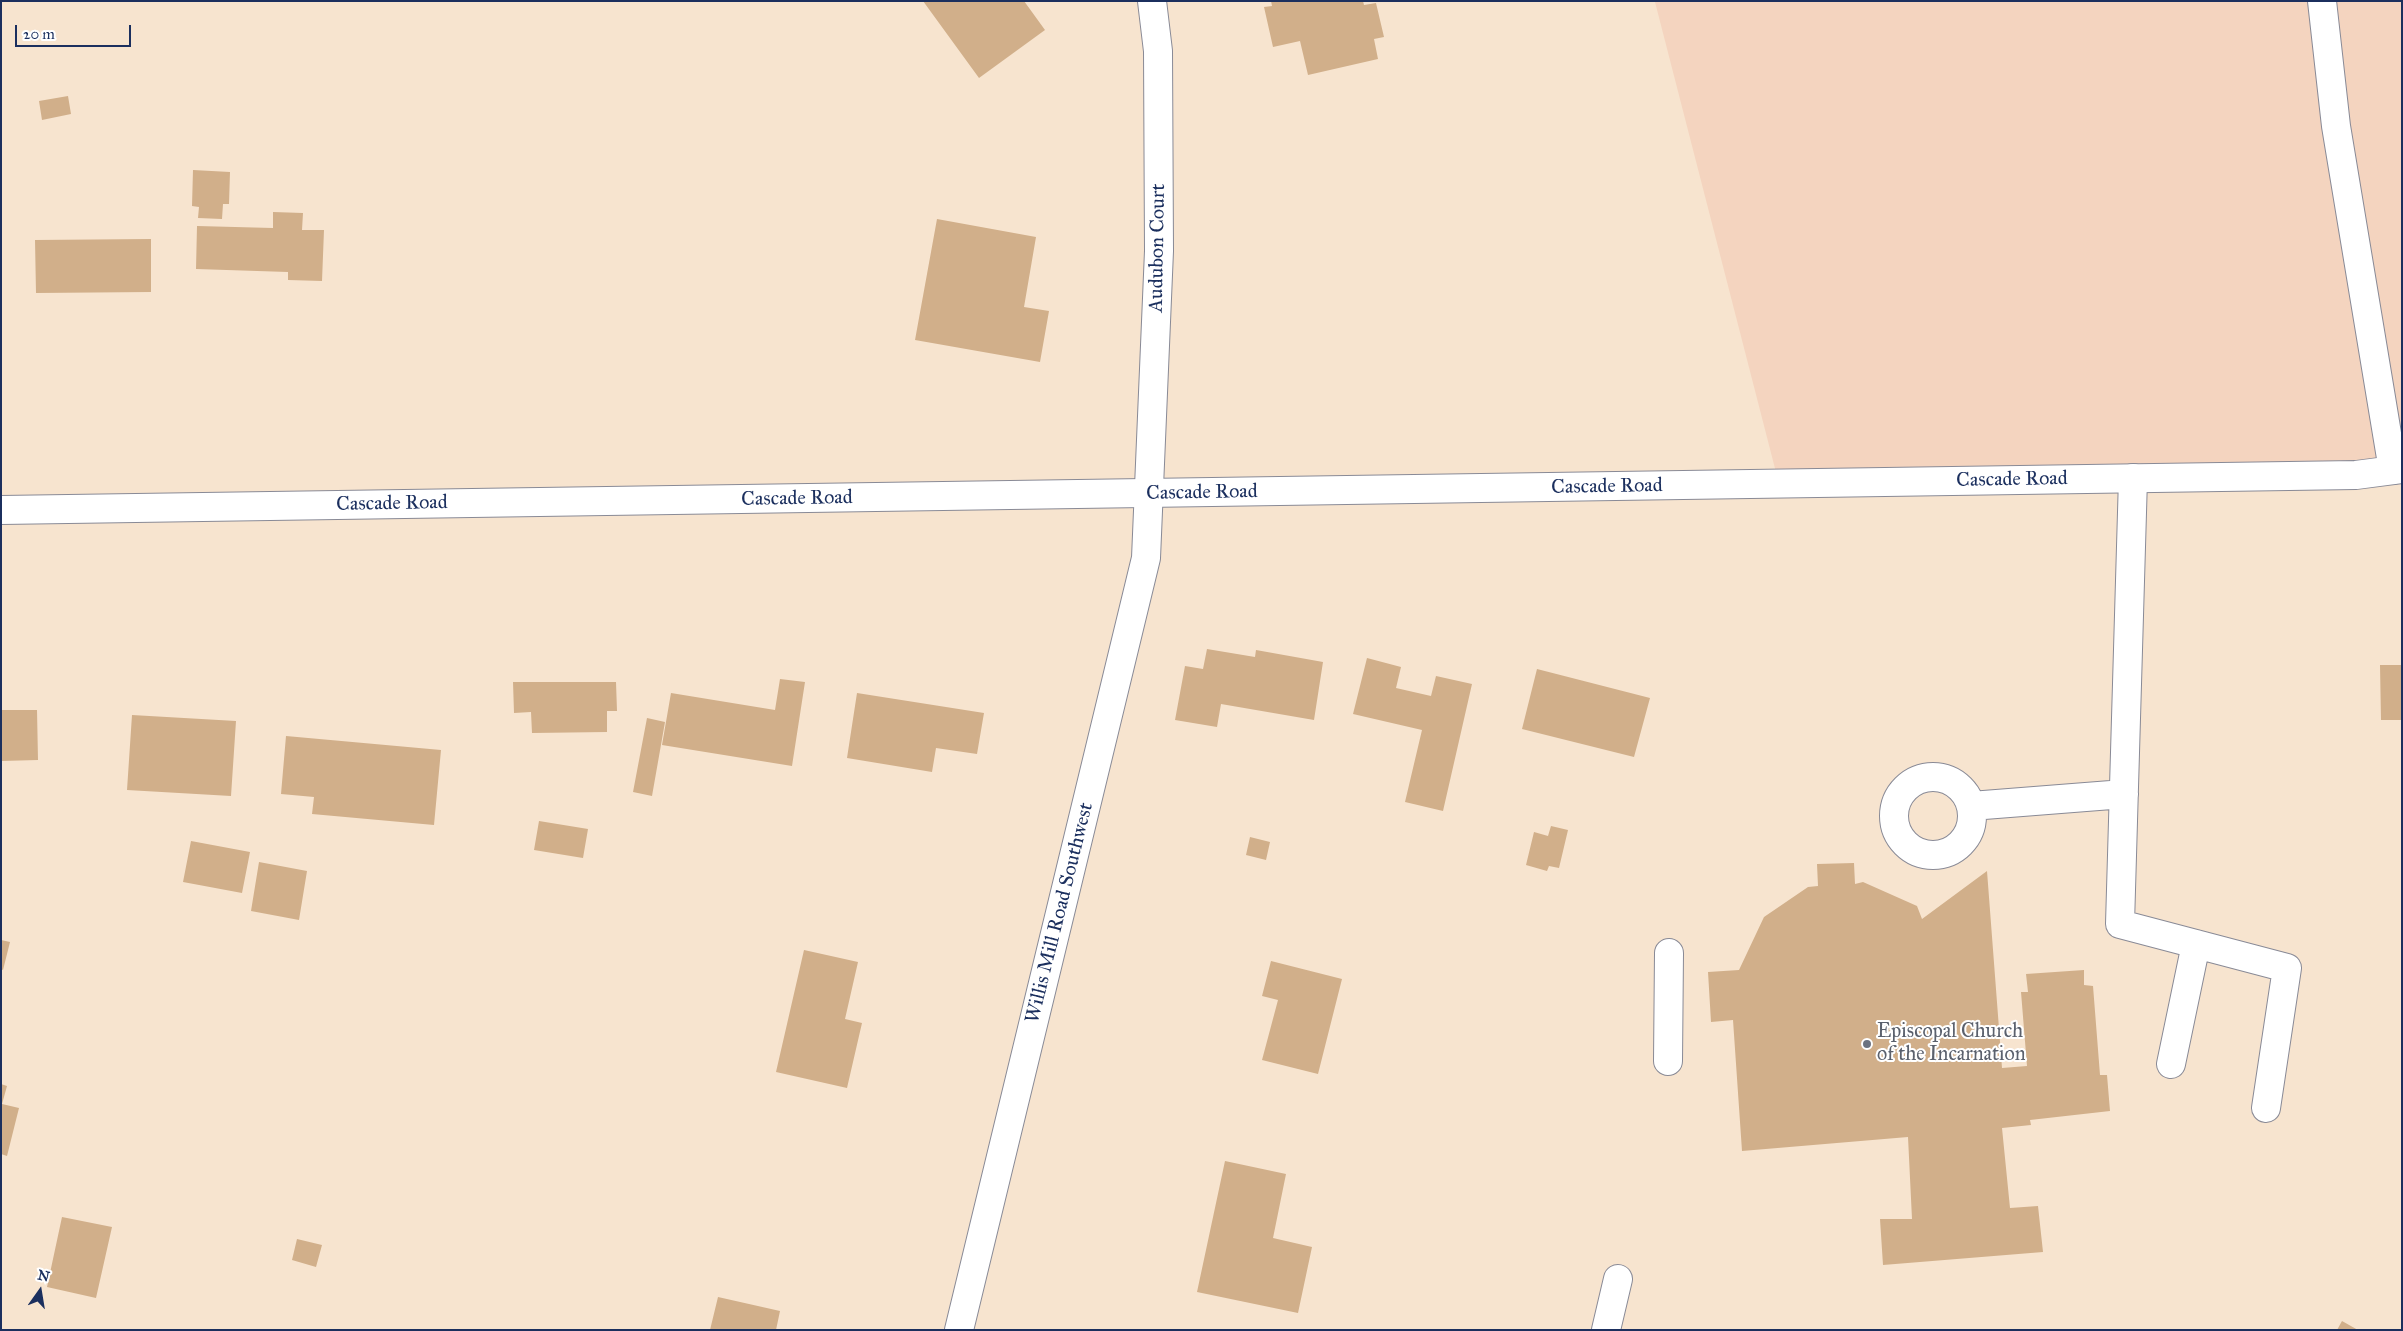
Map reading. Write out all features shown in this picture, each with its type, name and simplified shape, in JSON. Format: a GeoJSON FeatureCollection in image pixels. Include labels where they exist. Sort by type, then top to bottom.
{"type":"FeatureCollection","features":[{"type":"Feature","properties":{"kind":"main road","name":"Audubon Court"},"geometry":{"type":"LineString","coordinates":[[1150,494],[1159,251],[1158,51],[1152,1]]}},
{"type":"Feature","properties":{"kind":"main road"},"geometry":{"type":"LineString","coordinates":[[2322,1],[2336,126],[2397,469]]}},
{"type":"Feature","properties":{"kind":"main road","name":"Cascade Road"},"geometry":{"type":"LineString","coordinates":[[1,510],[2356,475],[2397,469]]}},
{"type":"Feature","properties":{"kind":"main road"},"geometry":{"type":"LineString","coordinates":[[2134,478],[2120,924],[2287,968],[2266,1108]]}},
{"type":"Feature","properties":{"kind":"main road","name":"Willis Mill Road Southwest"},"geometry":{"type":"LineString","coordinates":[[959,1330],[1146,558],[1150,494]]}},
{"type":"Feature","properties":{"kind":"main road"},"geometry":{"type":"LineString","coordinates":[[1971,806],[2124,794]]}},
{"type":"Feature","properties":{"kind":"main road"},"geometry":{"type":"LineString","coordinates":[[2171,1064],[2196,944]]}},
{"type":"Feature","properties":{"kind":"main road"},"geometry":{"type":"LineString","coordinates":[[1668,1061],[1669,953]]}},
{"type":"Feature","properties":{"kind":"main road"},"geometry":{"type":"LineString","coordinates":[[1606,1330],[1618,1278]]}},
{"type":"Feature","properties":{"kind":"shaded area"},"geometry":{"type":"Polygon","coordinates":[[[2402,1],[2402,458],[1779,484],[1655,2],[2402,1]]]}},
{"type":"Feature","properties":{"kind":"building"},"geometry":{"type":"Polygon","coordinates":[[[923,1],[1024,1],[1045,30],[979,78],[923,1]]]}},
{"type":"Feature","properties":{"kind":"building"},"geometry":{"type":"Polygon","coordinates":[[[1271,1],[1363,1],[1364,5],[1376,3],[1384,37],[1374,39],[1378,59],[1308,75],[1300,41],[1273,47],[1264,7],[1272,6],[1271,1]]]}},
{"type":"Feature","properties":{"kind":"building"},"geometry":{"type":"Polygon","coordinates":[[[68,96],[71,114],[42,120],[39,101],[68,96]]]}},
{"type":"Feature","properties":{"kind":"building"},"geometry":{"type":"Polygon","coordinates":[[[193,170],[230,172],[229,204],[223,204],[222,219],[198,218],[199,207],[192,206],[193,170]]]}},
{"type":"Feature","properties":{"kind":"building"},"geometry":{"type":"Polygon","coordinates":[[[273,212],[303,213],[302,230],[324,230],[322,281],[288,280],[288,272],[196,269],[197,226],[273,228],[273,212]]]}},
{"type":"Feature","properties":{"kind":"building"},"geometry":{"type":"Polygon","coordinates":[[[937,219],[1036,237],[1024,307],[1049,311],[1040,362],[915,340],[937,219]]]}},
{"type":"Feature","properties":{"kind":"building"},"geometry":{"type":"Polygon","coordinates":[[[151,239],[151,292],[36,293],[35,240],[151,239]]]}},
{"type":"Feature","properties":{"kind":"building"},"geometry":{"type":"Polygon","coordinates":[[[1207,649],[1255,657],[1256,650],[1323,662],[1314,720],[1221,704],[1217,727],[1175,720],[1185,666],[1203,669],[1207,649]]]}},
{"type":"Feature","properties":{"kind":"building"},"geometry":{"type":"Polygon","coordinates":[[[1367,658],[1401,667],[1396,688],[1431,696],[1436,676],[1472,684],[1443,811],[1405,802],[1422,730],[1353,714],[1367,658]]]}},
{"type":"Feature","properties":{"kind":"building"},"geometry":{"type":"Polygon","coordinates":[[[2380,665],[2402,665],[2402,720],[2381,720],[2380,665]]]}},
{"type":"Feature","properties":{"kind":"building"},"geometry":{"type":"Polygon","coordinates":[[[1537,669],[1650,698],[1634,757],[1522,729],[1537,669]]]}},
{"type":"Feature","properties":{"kind":"building"},"geometry":{"type":"Polygon","coordinates":[[[780,679],[805,682],[792,766],[662,745],[671,693],[775,710],[780,679]]]}},
{"type":"Feature","properties":{"kind":"building"},"geometry":{"type":"Polygon","coordinates":[[[513,682],[616,682],[617,711],[607,711],[607,732],[532,733],[531,712],[514,713],[513,682]]]}},
{"type":"Feature","properties":{"kind":"building"},"geometry":{"type":"Polygon","coordinates":[[[857,693],[984,713],[977,754],[936,748],[932,772],[847,758],[857,693]]]}},
{"type":"Feature","properties":{"kind":"building"},"geometry":{"type":"Polygon","coordinates":[[[1,710],[37,710],[38,760],[1,761],[1,710]]]}},
{"type":"Feature","properties":{"kind":"building"},"geometry":{"type":"Polygon","coordinates":[[[132,715],[236,721],[231,796],[127,790],[132,715]]]}},
{"type":"Feature","properties":{"kind":"building"},"geometry":{"type":"Polygon","coordinates":[[[647,718],[665,722],[652,796],[633,792],[647,718]]]}},
{"type":"Feature","properties":{"kind":"building"},"geometry":{"type":"Polygon","coordinates":[[[286,736],[441,750],[434,825],[312,814],[314,797],[281,794],[286,736]]]}},
{"type":"Feature","properties":{"kind":"building"},"geometry":{"type":"Polygon","coordinates":[[[539,821],[588,829],[583,858],[534,850],[539,821]]]}},
{"type":"Feature","properties":{"kind":"building"},"geometry":{"type":"Polygon","coordinates":[[[1551,826],[1568,830],[1559,868],[1549,866],[1547,871],[1526,865],[1534,832],[1548,836],[1551,826]]]}},
{"type":"Feature","properties":{"kind":"building"},"geometry":{"type":"Polygon","coordinates":[[[1250,837],[1270,842],[1266,860],[1246,855],[1250,837]]]}},
{"type":"Feature","properties":{"kind":"building"},"geometry":{"type":"Polygon","coordinates":[[[191,841],[250,852],[242,893],[183,882],[191,841]]]}},
{"type":"Feature","properties":{"kind":"building"},"geometry":{"type":"Polygon","coordinates":[[[259,862],[307,871],[299,920],[251,911],[259,862]]]}},
{"type":"Feature","properties":{"kind":"building","name":"Episcopal Church of the Incarnation"},"geometry":{"type":"Polygon","coordinates":[[[1854,863],[1855,884],[1863,882],[1917,906],[1922,919],[1987,871],[2002,1068],[2027,1066],[2021,992],[2028,992],[2026,974],[2084,970],[2084,985],[2093,986],[2100,1075],[2107,1075],[2110,1111],[2030,1120],[2031,1125],[2002,1128],[2010,1208],[2038,1206],[2043,1252],[1883,1265],[1880,1219],[1912,1219],[1908,1137],[1742,1151],[1733,1020],[1711,1022],[1708,972],[1739,970],[1764,917],[1808,887],[1818,886],[1817,864],[1854,863]]]}},
{"type":"Feature","properties":{"kind":"building"},"geometry":{"type":"Polygon","coordinates":[[[1,940],[10,942],[3,970],[1,969],[1,940]]]}},
{"type":"Feature","properties":{"kind":"building"},"geometry":{"type":"Polygon","coordinates":[[[804,950],[858,962],[845,1019],[862,1023],[847,1088],[776,1072],[804,950]]]}},
{"type":"Feature","properties":{"kind":"building"},"geometry":{"type":"Polygon","coordinates":[[[1271,961],[1342,979],[1318,1074],[1262,1060],[1278,1000],[1262,996],[1271,961]]]}},
{"type":"Feature","properties":{"kind":"building"},"geometry":{"type":"Polygon","coordinates":[[[1,1084],[7,1086],[2,1104],[19,1108],[7,1156],[1,1154],[1,1084]]]}},
{"type":"Feature","properties":{"kind":"building"},"geometry":{"type":"Polygon","coordinates":[[[1225,1161],[1286,1174],[1273,1238],[1312,1247],[1298,1313],[1197,1292],[1225,1161]]]}},
{"type":"Feature","properties":{"kind":"building"},"geometry":{"type":"Polygon","coordinates":[[[62,1217],[112,1227],[96,1298],[47,1287],[62,1217]]]}},
{"type":"Feature","properties":{"kind":"building"},"geometry":{"type":"Polygon","coordinates":[[[297,1239],[322,1245],[316,1267],[292,1260],[297,1239]]]}},
{"type":"Feature","properties":{"kind":"building"},"geometry":{"type":"Polygon","coordinates":[[[718,1297],[780,1311],[776,1330],[710,1330],[718,1297]]]}},
{"type":"Feature","properties":{"kind":"building"},"geometry":{"type":"Polygon","coordinates":[[[2342,1321],[2358,1330],[2337,1330],[2342,1321]]]}},
{"type":"Feature","properties":{"kind":"place","name":"Episcopal Church of the Incarnation"},"geometry":{"type":"Point","coordinates":[1867,1044]}}]}
